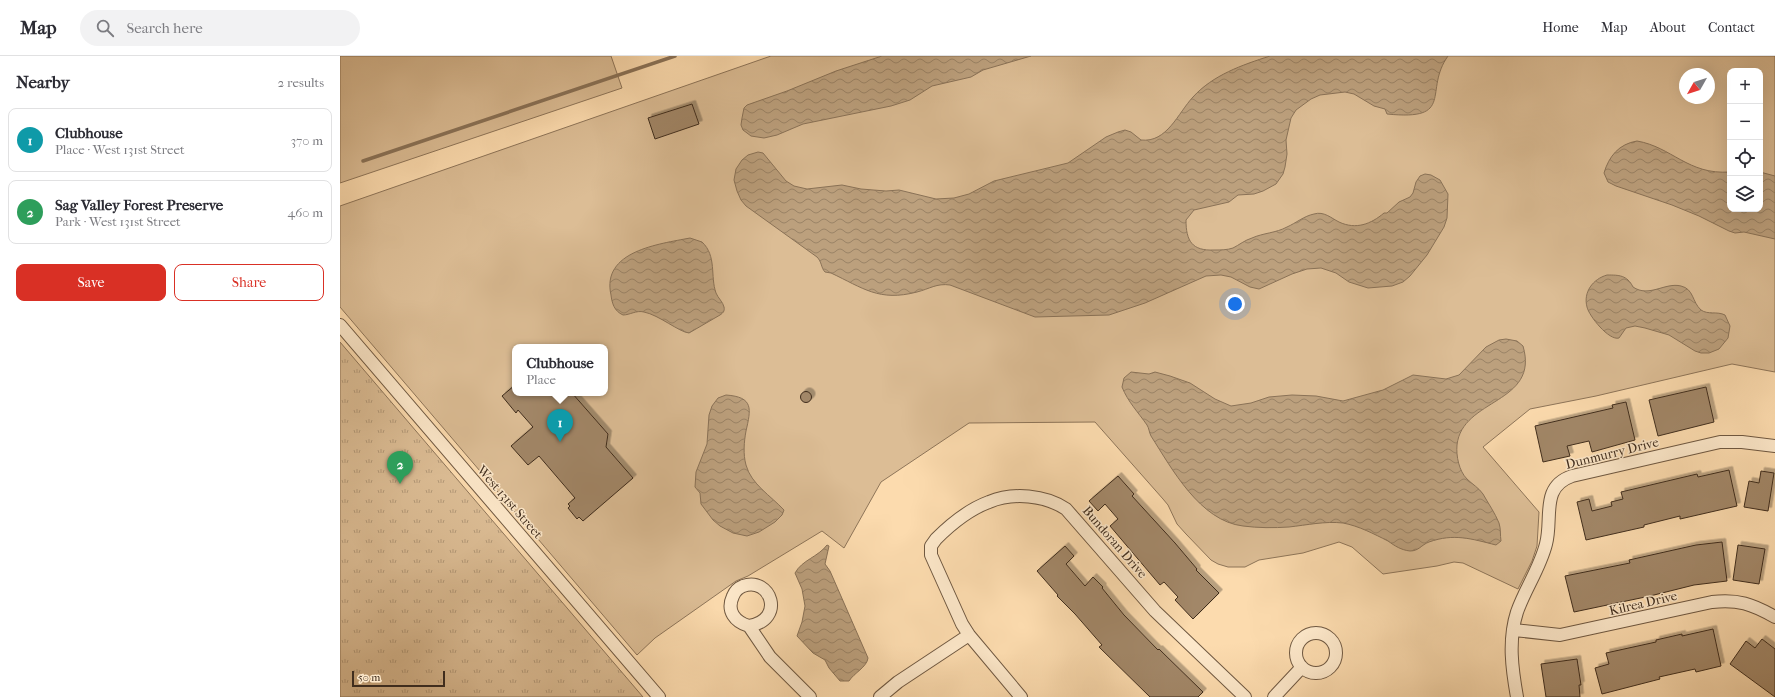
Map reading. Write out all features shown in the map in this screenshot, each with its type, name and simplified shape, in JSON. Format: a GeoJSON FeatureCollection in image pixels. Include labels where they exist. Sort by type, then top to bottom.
{"type":"FeatureCollection","features":[{"type":"Feature","properties":{"kind":"street","name":"West 131st Street"},"geometry":{"type":"LineString","coordinates":[[340,325],[659,697]]}},
{"type":"Feature","properties":{"kind":"street","name":"Dunmurry Drive"},"geometry":{"type":"LineString","coordinates":[[1517,697],[1511,652],[1517,613],[1547,543],[1552,492],[1563,479],[1720,442],[1742,442],[1775,446]]}},
{"type":"Feature","properties":{"kind":"street","name":"Bundoran Drive"},"geometry":{"type":"LineString","coordinates":[[969,635],[956,611],[931,555],[931,546],[936,538],[977,507],[997,499],[1037,497],[1058,504],[1075,517],[1155,611],[1245,697]]}},
{"type":"Feature","properties":{"kind":"street","name":"Kilrea Drive"},"geometry":{"type":"LineString","coordinates":[[1514,630],[1560,635],[1712,602],[1728,600],[1744,602],[1760,608],[1775,617]]}},
{"type":"Feature","properties":{"kind":"street"},"geometry":{"type":"LineString","coordinates":[[749,626],[770,657],[810,697]]}},
{"type":"Feature","properties":{"kind":"street"},"geometry":{"type":"LineString","coordinates":[[880,697],[898,682],[969,635],[1020,697]]}},
{"type":"Feature","properties":{"kind":"street"},"geometry":{"type":"LineString","coordinates":[[1274,697],[1302,667]]}},
{"type":"Feature","properties":{"kind":"green space"},"geometry":{"type":"Polygon","coordinates":[[[340,56],[611,56],[622,88],[340,183],[340,56]]]}},
{"type":"Feature","properties":{"kind":"green space"},"geometry":{"type":"Polygon","coordinates":[[[771,56],[1775,56],[1775,372],[1732,364],[1596,396],[1530,409],[1483,447],[1539,512],[1537,546],[1532,561],[1518,589],[1463,563],[1454,562],[1383,574],[1352,547],[1339,542],[1303,553],[1259,560],[1245,567],[1228,567],[1218,564],[1211,560],[1177,524],[1168,505],[1095,422],[969,423],[881,482],[844,548],[822,531],[748,576],[736,581],[655,638],[637,655],[340,307],[340,206],[771,56]]]}},
{"type":"Feature","properties":{"kind":"green space"},"geometry":{"type":"Polygon","coordinates":[[[340,342],[643,697],[340,697],[340,342]]]}},
{"type":"Feature","properties":{"kind":"water"},"geometry":{"type":"Polygon","coordinates":[[[882,56],[1031,56],[983,70],[971,77],[932,86],[910,100],[891,106],[803,124],[777,135],[764,138],[751,136],[743,130],[741,125],[742,118],[744,108],[747,105],[836,71],[882,56]]]}},
{"type":"Feature","properties":{"kind":"water"},"geometry":{"type":"Polygon","coordinates":[[[1270,56],[1448,56],[1441,69],[1434,101],[1430,108],[1422,113],[1408,115],[1387,114],[1385,109],[1374,106],[1354,94],[1345,92],[1320,95],[1311,99],[1296,110],[1291,118],[1286,140],[1287,154],[1285,167],[1283,174],[1276,184],[1254,194],[1238,195],[1229,202],[1194,210],[1186,220],[1189,239],[1200,249],[1222,250],[1233,248],[1244,241],[1283,229],[1307,216],[1318,213],[1327,215],[1339,222],[1351,226],[1363,225],[1369,223],[1384,213],[1387,213],[1399,202],[1410,197],[1420,176],[1425,174],[1431,175],[1440,180],[1448,194],[1447,218],[1444,227],[1427,255],[1410,276],[1403,282],[1392,286],[1368,288],[1349,282],[1336,273],[1321,268],[1307,269],[1292,274],[1259,289],[1250,287],[1231,277],[1221,275],[1206,276],[1145,303],[1109,315],[1035,317],[950,285],[937,286],[904,295],[882,294],[872,292],[831,273],[825,272],[817,257],[746,206],[741,200],[734,180],[736,169],[742,160],[748,155],[758,152],[763,153],[786,181],[794,186],[807,189],[842,185],[861,189],[886,191],[899,190],[936,199],[954,198],[969,194],[994,181],[1068,163],[1106,137],[1118,132],[1125,130],[1131,132],[1141,140],[1150,140],[1158,137],[1171,126],[1201,89],[1228,72],[1270,56]]]}},
{"type":"Feature","properties":{"kind":"water"},"geometry":{"type":"Polygon","coordinates":[[[1637,141],[1649,144],[1691,165],[1715,172],[1727,172],[1727,212],[1763,212],[1763,173],[1775,176],[1775,239],[1744,232],[1735,233],[1729,231],[1672,205],[1608,182],[1604,173],[1609,161],[1620,148],[1637,141]]]}},
{"type":"Feature","properties":{"kind":"water"},"geometry":{"type":"Polygon","coordinates":[[[690,238],[702,242],[710,253],[714,287],[723,305],[723,313],[689,333],[644,312],[623,315],[617,311],[612,301],[610,280],[615,268],[623,259],[635,252],[649,247],[690,238]]]}},
{"type":"Feature","properties":{"kind":"water"},"geometry":{"type":"Polygon","coordinates":[[[1607,275],[1622,276],[1631,283],[1633,287],[1645,291],[1675,285],[1685,288],[1691,293],[1701,310],[1725,315],[1730,326],[1728,338],[1719,349],[1709,353],[1701,353],[1669,335],[1635,326],[1626,328],[1619,338],[1610,336],[1591,316],[1586,301],[1586,296],[1593,283],[1607,275]]]}},
{"type":"Feature","properties":{"kind":"water"},"geometry":{"type":"Polygon","coordinates":[[[1506,339],[1517,341],[1523,346],[1525,365],[1521,379],[1511,390],[1472,418],[1462,430],[1457,445],[1460,468],[1464,476],[1483,494],[1499,523],[1501,541],[1496,545],[1455,537],[1438,539],[1426,543],[1416,550],[1410,551],[1398,548],[1366,530],[1343,523],[1323,523],[1266,528],[1243,526],[1228,522],[1213,514],[1201,504],[1178,478],[1151,436],[1147,425],[1130,402],[1122,387],[1124,378],[1131,372],[1149,374],[1155,372],[1190,383],[1215,399],[1231,406],[1251,403],[1269,397],[1292,395],[1316,396],[1343,401],[1383,390],[1413,375],[1446,379],[1459,375],[1486,347],[1499,340],[1506,339]]]}},
{"type":"Feature","properties":{"kind":"water"},"geometry":{"type":"Polygon","coordinates":[[[726,395],[742,398],[746,401],[749,416],[744,448],[746,465],[752,478],[757,484],[784,510],[782,515],[775,522],[759,532],[747,536],[733,533],[720,526],[713,520],[701,504],[700,493],[695,487],[696,472],[707,444],[709,415],[712,406],[718,398],[726,395]]]}},
{"type":"Feature","properties":{"kind":"water"},"geometry":{"type":"Polygon","coordinates":[[[827,545],[829,546],[825,564],[830,571],[868,658],[863,667],[849,681],[840,681],[829,668],[825,660],[813,653],[797,636],[802,622],[805,606],[802,589],[795,573],[802,565],[819,553],[827,545]]]}},
{"type":"Feature","properties":{"kind":"building"},"geometry":{"type":"Polygon","coordinates":[[[692,104],[699,124],[655,139],[648,118],[692,104]]]}},
{"type":"Feature","properties":{"kind":"building"},"geometry":{"type":"Polygon","coordinates":[[[1706,387],[1714,422],[1658,436],[1649,400],[1706,387]]]}},
{"type":"Feature","properties":{"kind":"building"},"geometry":{"type":"Polygon","coordinates":[[[512,388],[512,396],[575,396],[608,434],[606,447],[633,478],[583,521],[579,517],[577,519],[568,508],[570,506],[568,504],[575,498],[539,456],[528,465],[511,446],[533,427],[518,410],[516,413],[502,396],[512,388]]]}},
{"type":"Feature","properties":{"kind":"building"},"geometry":{"type":"Polygon","coordinates":[[[804,392],[808,392],[810,393],[810,401],[804,402],[801,399],[801,395],[804,392]]]}},
{"type":"Feature","properties":{"kind":"building"},"geometry":{"type":"Polygon","coordinates":[[[1626,402],[1635,440],[1592,452],[1589,441],[1567,446],[1570,456],[1543,462],[1535,426],[1613,408],[1612,405],[1626,402]]]}},
{"type":"Feature","properties":{"kind":"building"},"geometry":{"type":"Polygon","coordinates":[[[1729,470],[1737,506],[1680,519],[1680,516],[1644,525],[1644,527],[1586,540],[1577,502],[1589,499],[1592,511],[1612,506],[1611,502],[1623,499],[1621,492],[1697,474],[1698,477],[1729,470]]]}},
{"type":"Feature","properties":{"kind":"building"},"geometry":{"type":"Polygon","coordinates":[[[1761,471],[1774,473],[1768,511],[1744,507],[1749,481],[1759,483],[1761,471]]]}},
{"type":"Feature","properties":{"kind":"building"},"geometry":{"type":"Polygon","coordinates":[[[1118,476],[1134,494],[1132,496],[1175,543],[1197,569],[1196,570],[1219,593],[1193,619],[1175,600],[1178,597],[1164,582],[1160,585],[1110,526],[1118,519],[1105,504],[1098,511],[1089,501],[1118,476]]]}},
{"type":"Feature","properties":{"kind":"building"},"geometry":{"type":"Polygon","coordinates":[[[1722,542],[1727,581],[1694,585],[1574,612],[1565,576],[1630,563],[1629,560],[1696,545],[1722,542]]]}},
{"type":"Feature","properties":{"kind":"building"},"geometry":{"type":"Polygon","coordinates":[[[1738,545],[1765,549],[1759,584],[1733,580],[1738,545]]]}},
{"type":"Feature","properties":{"kind":"building"},"geometry":{"type":"Polygon","coordinates":[[[1065,546],[1074,556],[1066,564],[1085,586],[1093,577],[1103,587],[1102,588],[1124,615],[1158,650],[1159,649],[1203,692],[1198,697],[1150,697],[1099,647],[1102,645],[1057,596],[1058,595],[1037,571],[1065,546]]]}},
{"type":"Feature","properties":{"kind":"building"},"geometry":{"type":"Polygon","coordinates":[[[1713,629],[1721,666],[1696,672],[1695,669],[1659,677],[1660,679],[1602,694],[1595,668],[1609,664],[1606,653],[1656,642],[1656,640],[1682,634],[1682,636],[1713,629]]]}},
{"type":"Feature","properties":{"kind":"building"},"geometry":{"type":"Polygon","coordinates":[[[1762,639],[1775,649],[1775,697],[1730,664],[1746,641],[1755,648],[1762,639]]]}},
{"type":"Feature","properties":{"kind":"building"},"geometry":{"type":"Polygon","coordinates":[[[1577,659],[1581,685],[1579,685],[1580,697],[1546,697],[1541,664],[1577,659]]]}},
{"type":"Feature","properties":{"kind":"waterway"},"geometry":{"type":"LineString","coordinates":[[363,161],[675,56]]}},
{"type":"Feature","properties":{"kind":"place","name":"Clubhouse"},"geometry":{"type":"Point","coordinates":[560,442]}},
{"type":"Feature","properties":{"kind":"place","name":"Sag Valley Forest Preserve"},"geometry":{"type":"Point","coordinates":[400,484]}}]}
